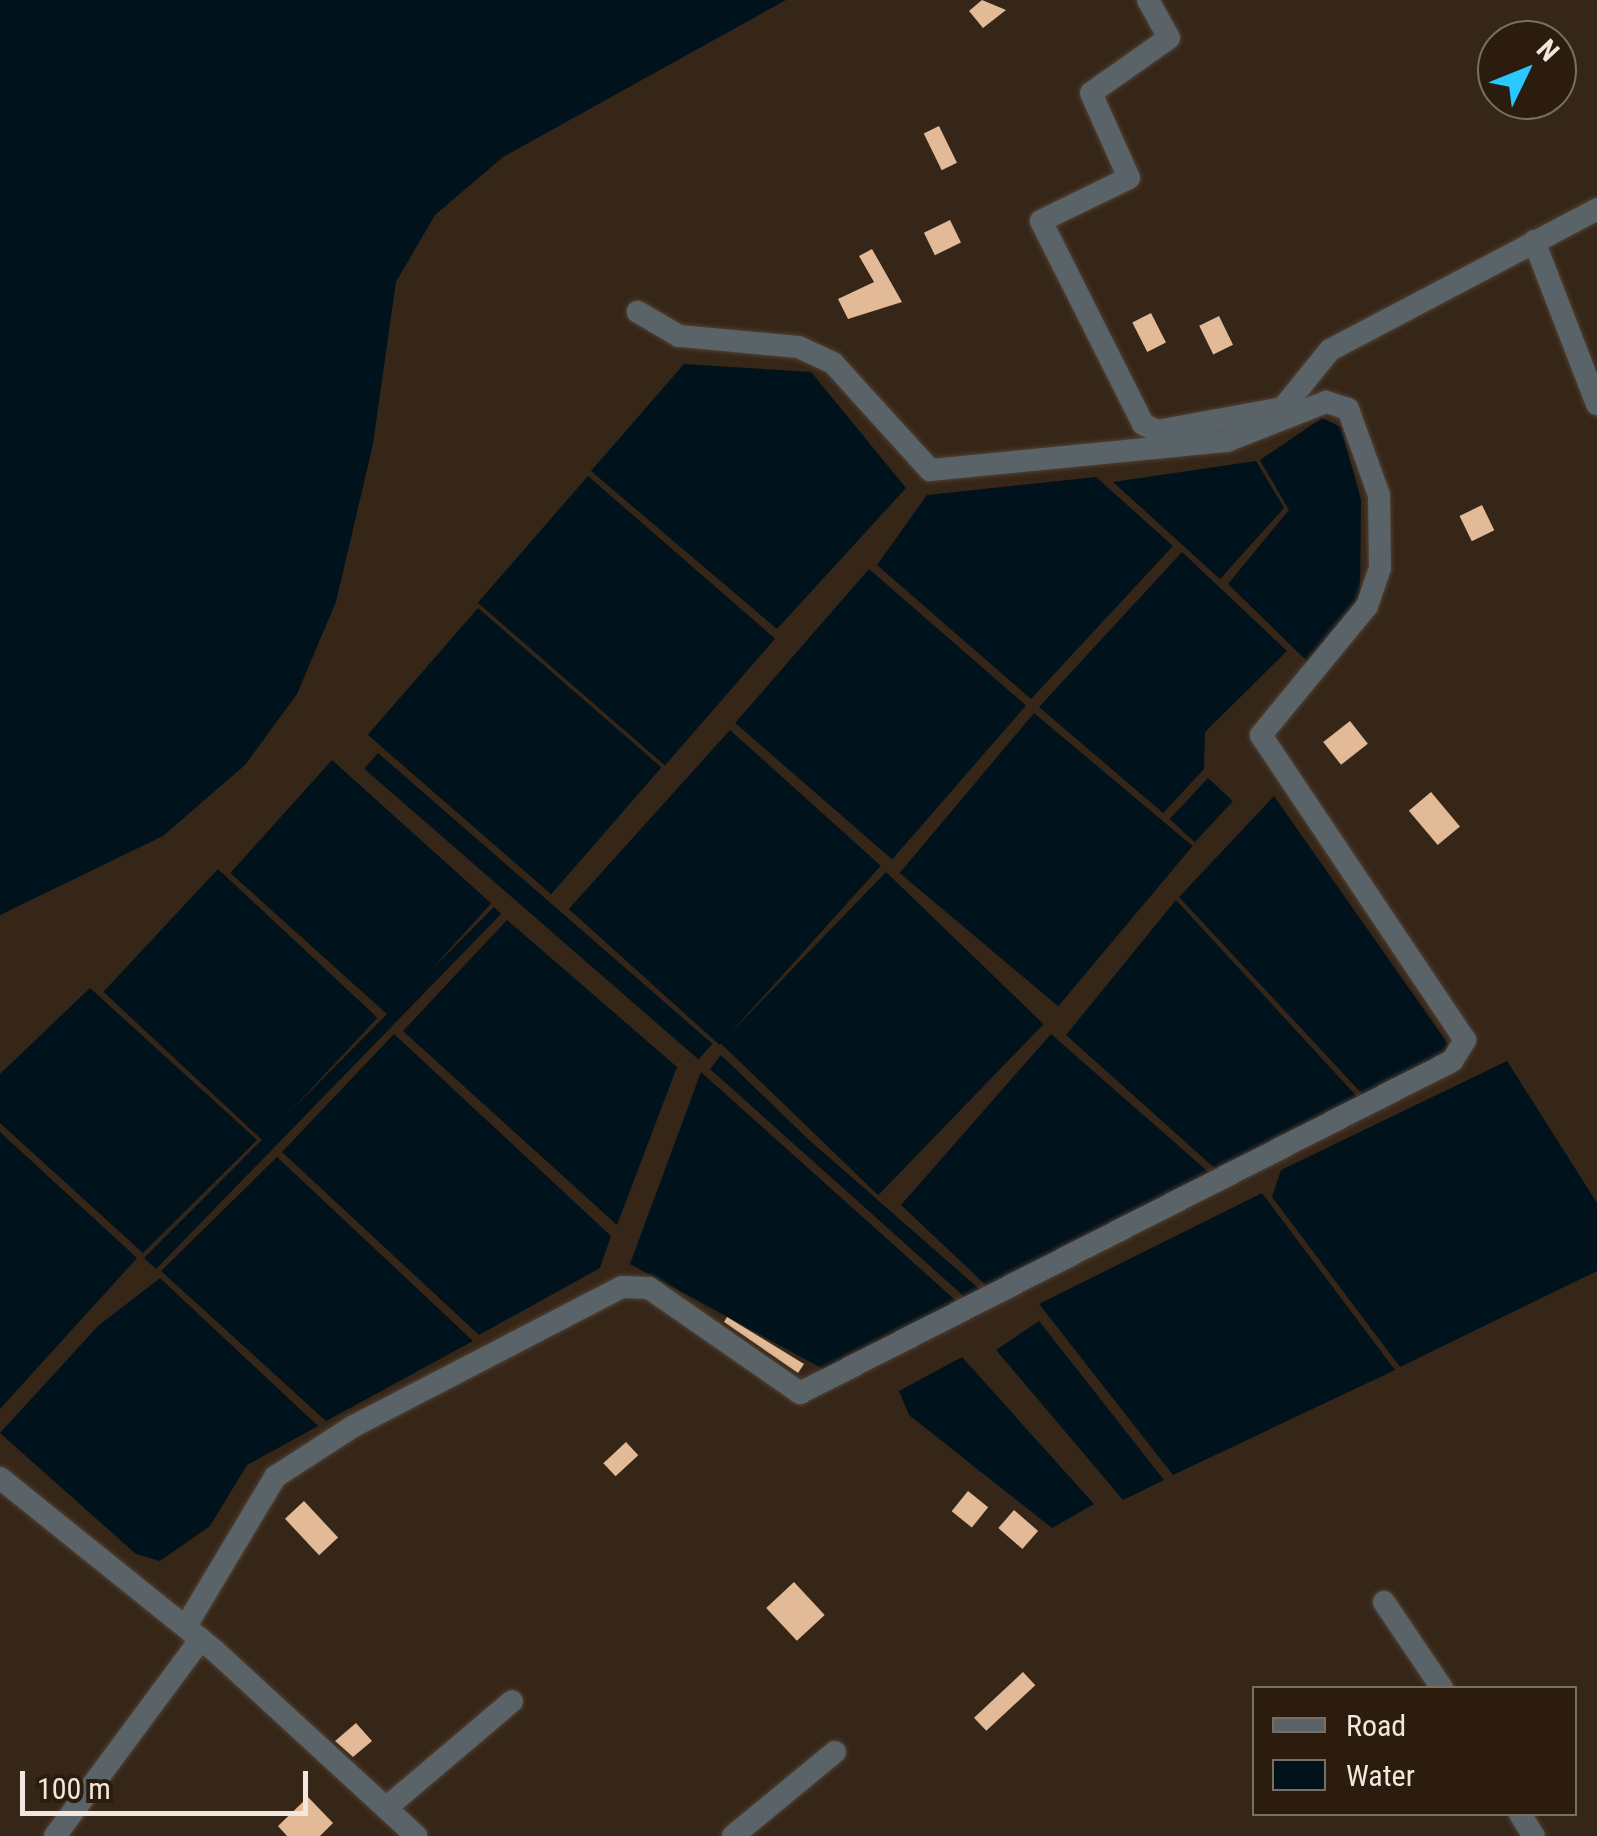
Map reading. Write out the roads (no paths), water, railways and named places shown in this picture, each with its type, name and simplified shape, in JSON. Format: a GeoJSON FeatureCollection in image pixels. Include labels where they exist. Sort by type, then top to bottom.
{"type":"FeatureCollection","features":[{"type":"Feature","properties":{"kind":"street"},"geometry":{"type":"LineString","coordinates":[[1148,0],[1169,38],[1091,93],[1129,178],[1041,221],[1143,424],[1157,431],[1283,408],[1330,350],[1597,208]]}},
{"type":"Feature","properties":{"kind":"street"},"geometry":{"type":"LineString","coordinates":[[1534,241],[1597,404]]}},
{"type":"Feature","properties":{"kind":"street"},"geometry":{"type":"LineString","coordinates":[[55,1836],[193,1633],[275,1477],[367,1418],[622,1287],[649,1288],[800,1393],[1452,1061],[1464,1040],[1261,735],[1367,606],[1380,568],[1379,495],[1348,409],[1326,402],[1227,441],[930,470],[833,363],[798,348],[680,336],[638,312]]}},
{"type":"Feature","properties":{"kind":"street"},"geometry":{"type":"LineString","coordinates":[[0,1478],[193,1633],[416,1836]]}},
{"type":"Feature","properties":{"kind":"street"},"geometry":{"type":"LineString","coordinates":[[1384,1602],[1441,1686]]}},
{"type":"Feature","properties":{"kind":"street"},"geometry":{"type":"LineString","coordinates":[[386,1808],[512,1701]]}},
{"type":"Feature","properties":{"kind":"street"},"geometry":{"type":"LineString","coordinates":[[734,1836],[836,1752]]}},
{"type":"Feature","properties":{"kind":"water"},"geometry":{"type":"Polygon","coordinates":[[[0,0],[786,0],[503,157],[435,215],[396,282],[373,444],[336,602],[297,694],[245,765],[163,836],[0,915],[0,0]]]}},
{"type":"Feature","properties":{"kind":"water"},"geometry":{"type":"Polygon","coordinates":[[[684,364],[811,372],[906,488],[777,629],[591,471],[684,364]]]}},
{"type":"Feature","properties":{"kind":"water"},"geometry":{"type":"Polygon","coordinates":[[[1322,418],[1341,427],[1361,500],[1360,603],[1309,663],[1228,584],[1289,510],[1260,460],[1322,418]]]}},
{"type":"Feature","properties":{"kind":"water"},"geometry":{"type":"Polygon","coordinates":[[[1256,461],[1284,508],[1220,579],[1113,482],[1256,461]]]}},
{"type":"Feature","properties":{"kind":"water"},"geometry":{"type":"Polygon","coordinates":[[[588,476],[775,639],[665,765],[478,603],[588,476]]]}},
{"type":"Feature","properties":{"kind":"water"},"geometry":{"type":"Polygon","coordinates":[[[1096,477],[1173,546],[1031,699],[877,565],[927,495],[1096,477]]]}},
{"type":"Feature","properties":{"kind":"water"},"geometry":{"type":"Polygon","coordinates":[[[1182,552],[1287,651],[1205,732],[1204,769],[1163,813],[1039,707],[1182,552]]]}},
{"type":"Feature","properties":{"kind":"water"},"geometry":{"type":"Polygon","coordinates":[[[869,569],[1026,705],[892,859],[735,723],[869,569]]]}},
{"type":"Feature","properties":{"kind":"water"},"geometry":{"type":"Polygon","coordinates":[[[478,608],[661,767],[551,894],[368,735],[478,608]]]}},
{"type":"Feature","properties":{"kind":"water"},"geometry":{"type":"Polygon","coordinates":[[[1034,713],[1193,846],[1058,1006],[900,873],[1034,713]]]}},
{"type":"Feature","properties":{"kind":"water"},"geometry":{"type":"Polygon","coordinates":[[[730,730],[881,866],[720,1045],[569,909],[730,730]]]}},
{"type":"Feature","properties":{"kind":"water"},"geometry":{"type":"Polygon","coordinates":[[[378,753],[712,1044],[699,1059],[364,769],[378,753]]]}},
{"type":"Feature","properties":{"kind":"water"},"geometry":{"type":"Polygon","coordinates":[[[332,760],[491,903],[389,1016],[230,873],[332,760]]]}},
{"type":"Feature","properties":{"kind":"water"},"geometry":{"type":"Polygon","coordinates":[[[1208,778],[1233,801],[1195,842],[1170,819],[1208,778]]]}},
{"type":"Feature","properties":{"kind":"water"},"geometry":{"type":"Polygon","coordinates":[[[1274,796],[1448,1044],[1446,1056],[1366,1098],[1179,897],[1274,796]]]}},
{"type":"Feature","properties":{"kind":"water"},"geometry":{"type":"Polygon","coordinates":[[[218,869],[377,1018],[263,1141],[103,992],[218,869]]]}},
{"type":"Feature","properties":{"kind":"water"},"geometry":{"type":"Polygon","coordinates":[[[886,872],[1044,1024],[878,1195],[721,1043],[886,872]]]}},
{"type":"Feature","properties":{"kind":"water"},"geometry":{"type":"Polygon","coordinates":[[[1176,900],[1361,1101],[1219,1172],[1066,1035],[1176,900]]]}},
{"type":"Feature","properties":{"kind":"water"},"geometry":{"type":"Polygon","coordinates":[[[494,907],[501,914],[156,1269],[144,1258],[494,907]]]}},
{"type":"Feature","properties":{"kind":"water"},"geometry":{"type":"Polygon","coordinates":[[[507,920],[677,1067],[617,1225],[403,1031],[507,920]]]}},
{"type":"Feature","properties":{"kind":"water"},"geometry":{"type":"Polygon","coordinates":[[[90,988],[257,1140],[143,1253],[0,1123],[0,1074],[90,988]]]}},
{"type":"Feature","properties":{"kind":"water"},"geometry":{"type":"Polygon","coordinates":[[[394,1034],[611,1236],[600,1268],[479,1335],[282,1152],[394,1034]]]}},
{"type":"Feature","properties":{"kind":"water"},"geometry":{"type":"Polygon","coordinates":[[[1051,1034],[1213,1176],[989,1288],[901,1205],[1051,1034]]]}},
{"type":"Feature","properties":{"kind":"water"},"geometry":{"type":"Polygon","coordinates":[[[721,1055],[808,1139],[985,1294],[968,1300],[710,1069],[721,1055]]]}},
{"type":"Feature","properties":{"kind":"water"},"geometry":{"type":"Polygon","coordinates":[[[1507,1061],[1597,1203],[1597,1271],[1400,1367],[1272,1197],[1281,1170],[1507,1061]]]}},
{"type":"Feature","properties":{"kind":"water"},"geometry":{"type":"Polygon","coordinates":[[[701,1072],[963,1307],[825,1370],[630,1264],[701,1072]]]}},
{"type":"Feature","properties":{"kind":"water"},"geometry":{"type":"Polygon","coordinates":[[[0,1132],[137,1258],[0,1409],[0,1132]]]}},
{"type":"Feature","properties":{"kind":"water"},"geometry":{"type":"Polygon","coordinates":[[[277,1157],[473,1341],[326,1421],[161,1271],[277,1157]]]}},
{"type":"Feature","properties":{"kind":"water"},"geometry":{"type":"Polygon","coordinates":[[[1262,1193],[1395,1370],[1173,1475],[1039,1304],[1262,1193]]]}},
{"type":"Feature","properties":{"kind":"water"},"geometry":{"type":"Polygon","coordinates":[[[160,1278],[318,1426],[247,1465],[210,1526],[160,1561],[136,1554],[0,1433],[98,1326],[160,1278]]]}},
{"type":"Feature","properties":{"kind":"water"},"geometry":{"type":"Polygon","coordinates":[[[1039,1321],[1164,1480],[1123,1500],[996,1350],[1039,1321]]]}},
{"type":"Feature","properties":{"kind":"water"},"geometry":{"type":"Polygon","coordinates":[[[962,1357],[1094,1504],[1052,1528],[909,1415],[899,1391],[962,1357]]]}}]}
